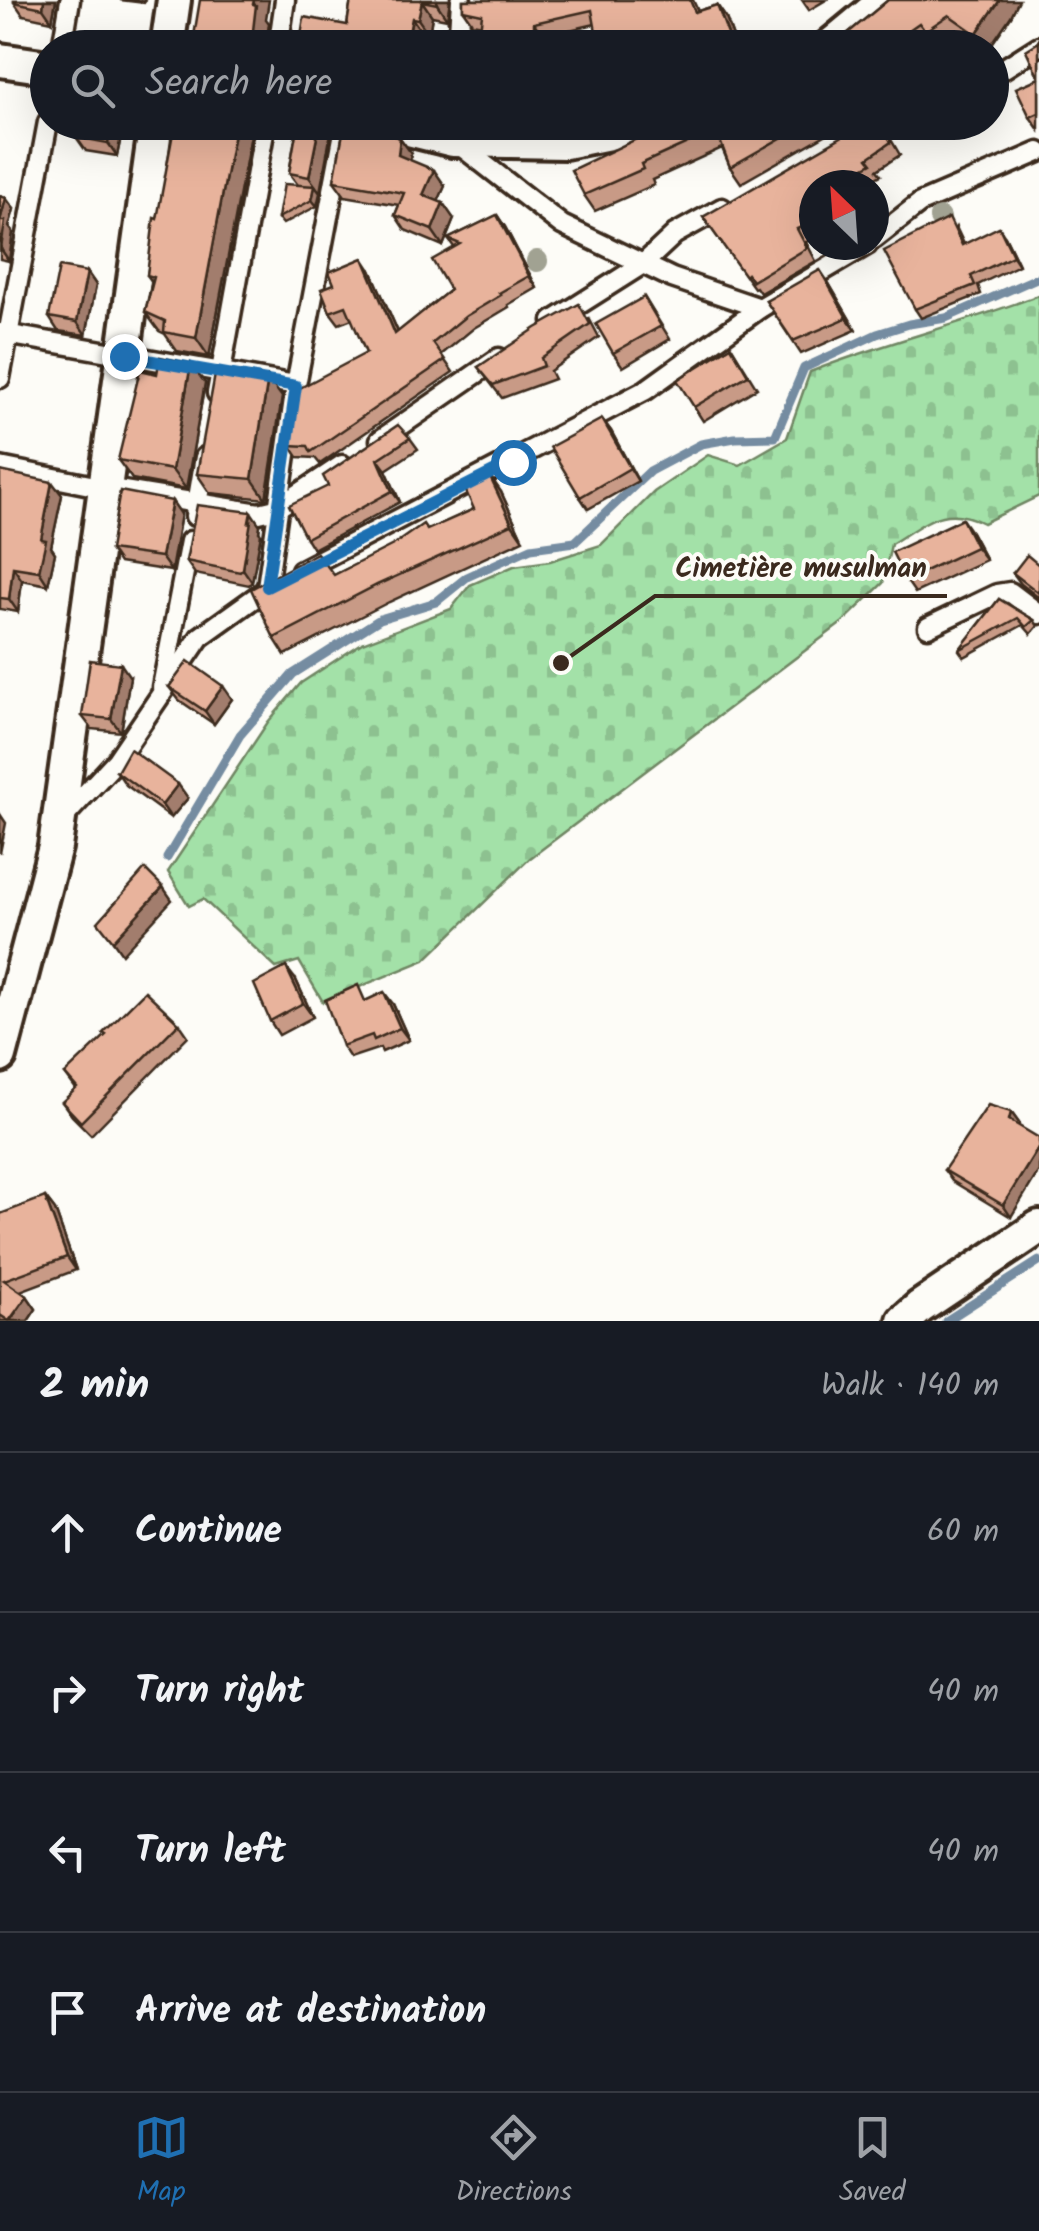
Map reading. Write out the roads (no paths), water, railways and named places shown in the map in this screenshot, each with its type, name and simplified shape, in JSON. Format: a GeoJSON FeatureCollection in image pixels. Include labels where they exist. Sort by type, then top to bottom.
{"type":"FeatureCollection","features":[{"type":"Feature","properties":{"kind":"street"},"geometry":{"type":"LineString","coordinates":[[170,30],[174,0]]}},
{"type":"Feature","properties":{"kind":"street"},"geometry":{"type":"LineString","coordinates":[[850,30],[886,0]]}},
{"type":"Feature","properties":{"kind":"street"},"geometry":{"type":"LineString","coordinates":[[0,60],[30,64]]}},
{"type":"Feature","properties":{"kind":"street"},"geometry":{"type":"LineString","coordinates":[[1,1051],[56,847],[154,140]]}},
{"type":"Feature","properties":{"kind":"street"},"geometry":{"type":"LineString","coordinates":[[545,140],[575,140]]}},
{"type":"Feature","properties":{"kind":"street"},"geometry":{"type":"LineString","coordinates":[[904,1321],[1036,1235]]}},
{"type":"Feature","properties":{"kind":"lane"},"geometry":{"type":"LineString","coordinates":[[65,30],[70,0]]}},
{"type":"Feature","properties":{"kind":"lane"},"geometry":{"type":"LineString","coordinates":[[281,30],[285,0]]}},
{"type":"Feature","properties":{"kind":"lane"},"geometry":{"type":"LineString","coordinates":[[459,30],[461,0]]}},
{"type":"Feature","properties":{"kind":"lane"},"geometry":{"type":"LineString","coordinates":[[1009,65],[1039,46]]}},
{"type":"Feature","properties":{"kind":"lane"},"geometry":{"type":"LineString","coordinates":[[0,378],[4,334],[44,140]]}},
{"type":"Feature","properties":{"kind":"lane"},"geometry":{"type":"LineString","coordinates":[[161,693],[263,140]]}},
{"type":"Feature","properties":{"kind":"lane"},"geometry":{"type":"LineString","coordinates":[[267,587],[296,386],[343,140]]}},
{"type":"Feature","properties":{"kind":"lane"},"geometry":{"type":"LineString","coordinates":[[463,140],[562,225],[672,278],[760,308]]}},
{"type":"Feature","properties":{"kind":"lane"},"geometry":{"type":"LineString","coordinates":[[889,228],[920,203],[1039,152]]}},
{"type":"Feature","properties":{"kind":"lane"},"geometry":{"type":"LineString","coordinates":[[0,467],[197,504],[259,512],[276,509],[524,340],[644,264],[676,234],[742,197]]}},
{"type":"Feature","properties":{"kind":"lane"},"geometry":{"type":"LineString","coordinates":[[59,822],[116,762],[200,637],[267,587],[646,390],[760,308],[842,260]]}},
{"type":"Feature","properties":{"kind":"lane"},"geometry":{"type":"LineString","coordinates":[[4,334],[296,386]]}},
{"type":"Feature","properties":{"kind":"lane"},"geometry":{"type":"LineString","coordinates":[[928,626],[1010,592],[1039,614]]}},
{"type":"Feature","properties":{"kind":"waterway"},"geometry":{"type":"LineString","coordinates":[[167,858],[240,735],[293,674],[380,619],[436,602],[467,577],[531,548],[575,542],[650,471],[701,444],[775,437],[804,368],[877,334],[946,318],[1039,277]]}},
{"type":"Feature","properties":{"kind":"waterway"},"geometry":{"type":"LineString","coordinates":[[946,1321],[1039,1261]]}},
{"type":"Feature","properties":{"kind":"place","name":"Cimetière musulman"},"geometry":{"type":"Point","coordinates":[561,663]}}]}
